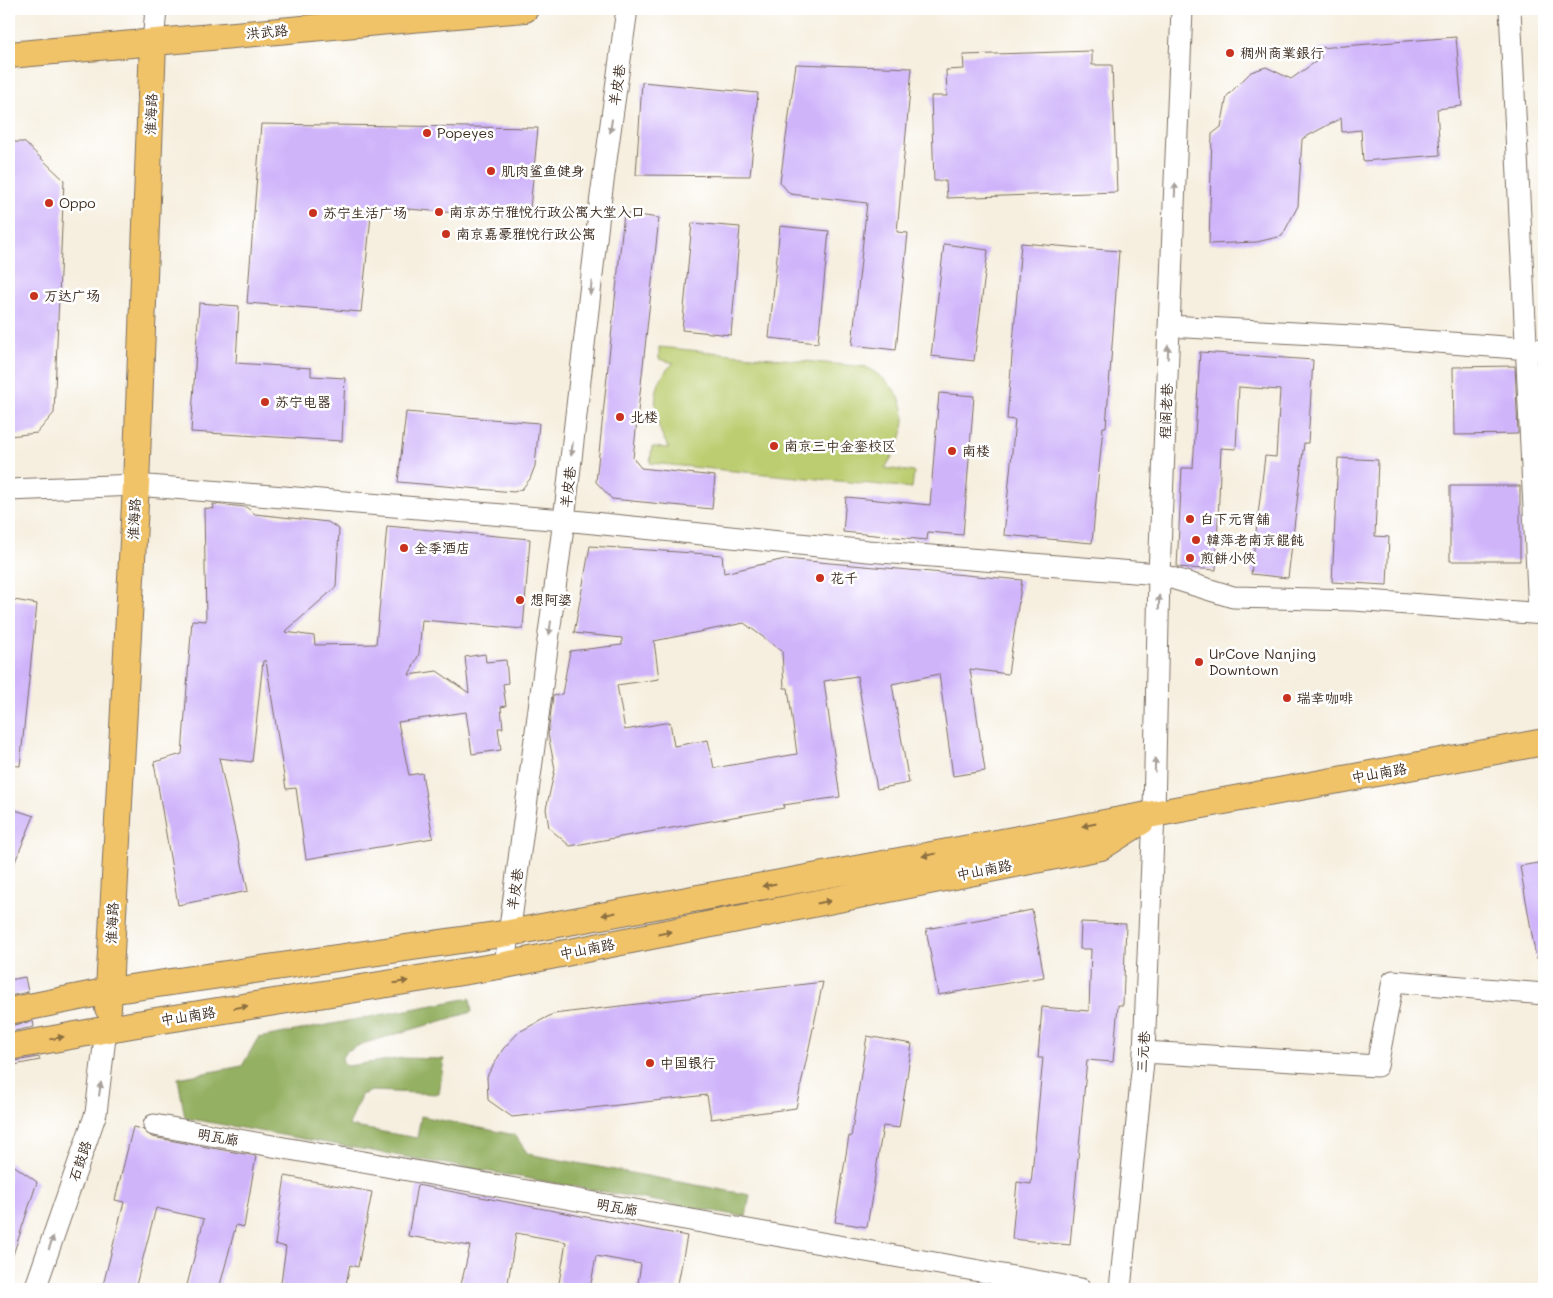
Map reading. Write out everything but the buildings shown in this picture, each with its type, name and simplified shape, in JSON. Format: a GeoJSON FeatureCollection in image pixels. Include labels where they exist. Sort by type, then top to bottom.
{"type":"FeatureCollection","features":[{"type":"Feature","properties":{"kind":"main road","name":"洪武路"},"geometry":{"type":"LineString","coordinates":[[9,55],[525,9]]}},
{"type":"Feature","properties":{"kind":"main road","name":"淮海路"},"geometry":{"type":"LineString","coordinates":[[106,1029],[136,486],[153,43]]}},
{"type":"Feature","properties":{"kind":"main road","name":"中山南路"},"geometry":{"type":"LineString","coordinates":[[9,1011],[108,991],[509,933],[1544,742]]}},
{"type":"Feature","properties":{"kind":"main road","name":"中山南路"},"geometry":{"type":"LineString","coordinates":[[9,1047],[106,1029],[505,965],[1101,847],[1154,813]]}},
{"type":"Feature","properties":{"kind":"street","name":"淮海路"},"geometry":{"type":"LineString","coordinates":[[153,43],[156,9]]}},
{"type":"Feature","properties":{"kind":"street","name":"羊皮巷"},"geometry":{"type":"LineString","coordinates":[[505,965],[564,520],[601,196],[627,9]]}},
{"type":"Feature","properties":{"kind":"street","name":"程阁老巷"},"geometry":{"type":"LineString","coordinates":[[1154,813],[1159,574],[1182,9]]}},
{"type":"Feature","properties":{"kind":"street"},"geometry":{"type":"LineString","coordinates":[[9,490],[136,486],[564,520],[868,552],[1159,574],[1233,597],[1354,600],[1541,614],[1536,350],[1510,9]]}},
{"type":"Feature","properties":{"kind":"street"},"geometry":{"type":"LineString","coordinates":[[1169,326],[1371,337],[1536,350]]}},
{"type":"Feature","properties":{"kind":"street","name":"三元巷"},"geometry":{"type":"LineString","coordinates":[[1120,1289],[1144,1052],[1154,813]]}},
{"type":"Feature","properties":{"kind":"street"},"geometry":{"type":"LineString","coordinates":[[1144,1052],[1377,1066],[1393,981],[1544,994]]}},
{"type":"Feature","properties":{"kind":"street","name":"石鼓路"},"geometry":{"type":"LineString","coordinates":[[35,1289],[96,1113],[106,1029]]}},
{"type":"Feature","properties":{"kind":"street","name":"明瓦廊"},"geometry":{"type":"LineString","coordinates":[[154,1126],[1081,1289]]}},
{"type":"Feature","properties":{"kind":"green space"},"geometry":{"type":"Polygon","coordinates":[[[659,347],[866,367],[893,388],[900,400],[904,412],[904,425],[894,453],[885,468],[914,472],[912,488],[650,463],[652,447],[669,448],[659,427],[655,403],[660,381],[674,363],[659,359],[659,347]]]}},
{"type":"Feature","properties":{"kind":"green space"},"geometry":{"type":"Polygon","coordinates":[[[470,998],[472,1012],[362,1044],[347,1051],[342,1057],[343,1062],[347,1066],[403,1058],[444,1059],[439,1094],[372,1091],[361,1095],[349,1126],[417,1138],[421,1116],[515,1135],[528,1154],[750,1195],[746,1217],[185,1118],[178,1078],[242,1066],[258,1038],[470,998]]]}},
{"type":"Feature","properties":{"kind":"place","name":"稠州商業銀行"},"geometry":{"type":"Point","coordinates":[1230,53]}},
{"type":"Feature","properties":{"kind":"place","name":"Popeyes"},"geometry":{"type":"Point","coordinates":[427,133]}},
{"type":"Feature","properties":{"kind":"place","name":"肌肉鲨鱼健身"},"geometry":{"type":"Point","coordinates":[491,171]}},
{"type":"Feature","properties":{"kind":"place","name":"Oppo"},"geometry":{"type":"Point","coordinates":[49,203]}},
{"type":"Feature","properties":{"kind":"place","name":"南京苏宁雅悦行政公寓大堂入口"},"geometry":{"type":"Point","coordinates":[439,212]}},
{"type":"Feature","properties":{"kind":"place","name":"苏宁生活广场"},"geometry":{"type":"Point","coordinates":[313,213]}},
{"type":"Feature","properties":{"kind":"place","name":"南京嘉豪雅悦行政公寓"},"geometry":{"type":"Point","coordinates":[446,234]}},
{"type":"Feature","properties":{"kind":"place","name":"万达广场"},"geometry":{"type":"Point","coordinates":[34,296]}},
{"type":"Feature","properties":{"kind":"place","name":"苏宁电器"},"geometry":{"type":"Point","coordinates":[265,402]}},
{"type":"Feature","properties":{"kind":"place","name":"北楼"},"geometry":{"type":"Point","coordinates":[620,417]}},
{"type":"Feature","properties":{"kind":"place","name":"南京三中金銮校区"},"geometry":{"type":"Point","coordinates":[774,446]}},
{"type":"Feature","properties":{"kind":"place","name":"南楼"},"geometry":{"type":"Point","coordinates":[952,451]}},
{"type":"Feature","properties":{"kind":"place","name":"白下元宵舖"},"geometry":{"type":"Point","coordinates":[1190,519]}},
{"type":"Feature","properties":{"kind":"place","name":"韓萍老南京餛飩"},"geometry":{"type":"Point","coordinates":[1196,540]}},
{"type":"Feature","properties":{"kind":"place","name":"全季酒店"},"geometry":{"type":"Point","coordinates":[404,548]}},
{"type":"Feature","properties":{"kind":"place","name":"煎餅小俠"},"geometry":{"type":"Point","coordinates":[1190,558]}},
{"type":"Feature","properties":{"kind":"place","name":"花千"},"geometry":{"type":"Point","coordinates":[820,578]}},
{"type":"Feature","properties":{"kind":"place","name":"想阿婆"},"geometry":{"type":"Point","coordinates":[520,600]}},
{"type":"Feature","properties":{"kind":"place","name":"UrCove Nanjing Downtown"},"geometry":{"type":"Point","coordinates":[1199,662]}},
{"type":"Feature","properties":{"kind":"place","name":"瑞幸咖啡"},"geometry":{"type":"Point","coordinates":[1287,698]}},
{"type":"Feature","properties":{"kind":"place","name":"中国银行"},"geometry":{"type":"Point","coordinates":[650,1063]}}]}
